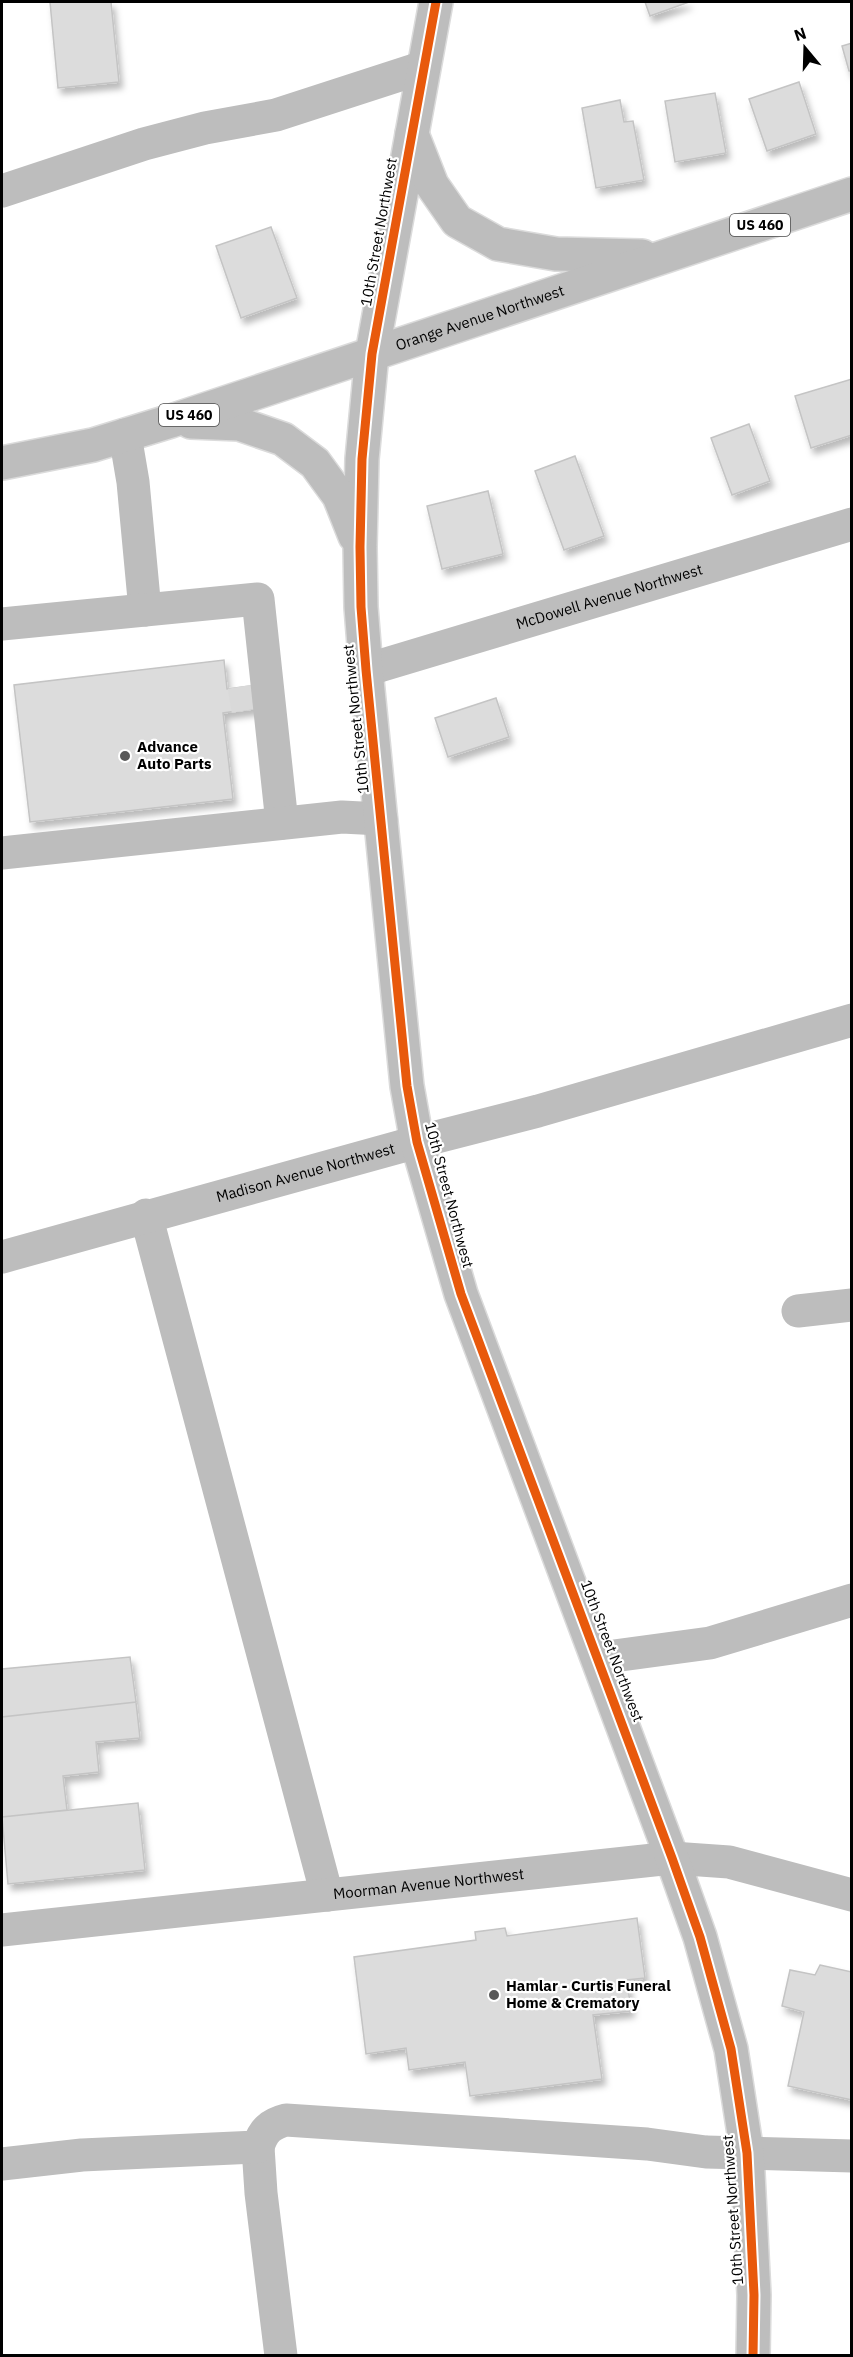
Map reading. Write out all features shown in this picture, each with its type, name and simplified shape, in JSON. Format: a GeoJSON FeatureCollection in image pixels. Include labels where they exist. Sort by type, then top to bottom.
{"type":"FeatureCollection","features":[{"type":"Feature","properties":{"kind":"main road","name":"10th Street Northwest"},"geometry":{"type":"LineString","coordinates":[[436,2],[372,354],[363,459],[360,547],[361,607],[366,670],[407,1086],[417,1142],[461,1294],[672,1858],[700,1937],[731,2049],[747,2153],[754,2295],[753,2355]]}},
{"type":"Feature","properties":{"kind":"main road"},"geometry":{"type":"LineString","coordinates":[[2,191],[144,144],[205,128],[276,115],[424,67]]}},
{"type":"Feature","properties":{"kind":"main road"},"geometry":{"type":"LineString","coordinates":[[412,134],[432,185],[457,220],[498,244],[556,254],[668,256]]}},
{"type":"Feature","properties":{"kind":"main road","name":"Orange Avenue Northwest"},"geometry":{"type":"LineString","coordinates":[[2,463],[93,445],[171,421],[852,194]]}},
{"type":"Feature","properties":{"kind":"main road"},"geometry":{"type":"LineString","coordinates":[[171,421],[239,424],[283,439],[315,463],[339,496],[360,547]]}},
{"type":"Feature","properties":{"kind":"main road"},"geometry":{"type":"LineString","coordinates":[[125,435],[133,482],[145,610]]}},
{"type":"Feature","properties":{"kind":"main road","name":"McDowell Avenue Northwest"},"geometry":{"type":"LineString","coordinates":[[366,670],[852,524]]}},
{"type":"Feature","properties":{"kind":"main road"},"geometry":{"type":"LineString","coordinates":[[2,624],[258,598],[282,823]]}},
{"type":"Feature","properties":{"kind":"main road"},"geometry":{"type":"LineString","coordinates":[[263,646],[246,698],[252,741],[275,762]]}},
{"type":"Feature","properties":{"kind":"main road"},"geometry":{"type":"LineString","coordinates":[[2,852],[342,817],[381,819]]}},
{"type":"Feature","properties":{"kind":"main road","name":"Madison Avenue Northwest"},"geometry":{"type":"LineString","coordinates":[[2,1257],[146,1215],[538,1112],[852,1020]]}},
{"type":"Feature","properties":{"kind":"main road"},"geometry":{"type":"LineString","coordinates":[[146,1215],[327,1895]]}},
{"type":"Feature","properties":{"kind":"main road"},"geometry":{"type":"LineString","coordinates":[[798,1311],[852,1305]]}},
{"type":"Feature","properties":{"kind":"main road"},"geometry":{"type":"LineString","coordinates":[[599,1658],[710,1643],[852,1600]]}},
{"type":"Feature","properties":{"kind":"main road","name":"Moorman Avenue Northwest"},"geometry":{"type":"LineString","coordinates":[[2,1930],[672,1858],[729,1862],[852,1895]]}},
{"type":"Feature","properties":{"kind":"main road"},"geometry":{"type":"LineString","coordinates":[[281,2355],[261,2193],[258,2147],[262,2134],[273,2123],[286,2120],[647,2144],[706,2152],[852,2156]]}},
{"type":"Feature","properties":{"kind":"main road"},"geometry":{"type":"LineString","coordinates":[[2,2164],[82,2155],[258,2147]]}},
{"type":"Feature","properties":{"kind":"building"},"geometry":{"type":"Polygon","coordinates":[[[50,2],[111,2],[119,82],[58,88],[50,2]]]}},
{"type":"Feature","properties":{"kind":"building"},"geometry":{"type":"Polygon","coordinates":[[[645,2],[689,2],[650,16],[645,2]]]}},
{"type":"Feature","properties":{"kind":"building"},"geometry":{"type":"Polygon","coordinates":[[[852,43],[852,71],[849,71],[842,46],[852,43]]]}},
{"type":"Feature","properties":{"kind":"building"},"geometry":{"type":"Polygon","coordinates":[[[799,82],[816,134],[767,151],[749,99],[799,82]]]}},
{"type":"Feature","properties":{"kind":"building"},"geometry":{"type":"Polygon","coordinates":[[[715,93],[726,153],[675,162],[665,101],[715,93]]]}},
{"type":"Feature","properties":{"kind":"building"},"geometry":{"type":"Polygon","coordinates":[[[620,100],[624,122],[633,121],[644,180],[596,188],[582,108],[620,100]]]}},
{"type":"Feature","properties":{"kind":"building"},"geometry":{"type":"Polygon","coordinates":[[[271,227],[297,298],[241,318],[216,246],[271,227]]]}},
{"type":"Feature","properties":{"kind":"building"},"geometry":{"type":"Polygon","coordinates":[[[852,379],[852,435],[811,448],[795,396],[852,379]]]}},
{"type":"Feature","properties":{"kind":"building"},"geometry":{"type":"Polygon","coordinates":[[[749,424],[770,481],[732,495],[711,438],[749,424]]]}},
{"type":"Feature","properties":{"kind":"building"},"geometry":{"type":"Polygon","coordinates":[[[575,456],[604,536],[564,550],[535,471],[575,456]]]}},
{"type":"Feature","properties":{"kind":"building"},"geometry":{"type":"Polygon","coordinates":[[[488,491],[503,554],[442,569],[427,506],[488,491]]]}},
{"type":"Feature","properties":{"kind":"building","name":"Advance Auto Parts"},"geometry":{"type":"Polygon","coordinates":[[[224,660],[227,689],[257,685],[259,708],[223,713],[233,799],[30,822],[14,685],[224,660]]]}},
{"type":"Feature","properties":{"kind":"building"},"geometry":{"type":"Polygon","coordinates":[[[496,698],[509,737],[448,757],[435,718],[496,698]]]}},
{"type":"Feature","properties":{"kind":"building"},"geometry":{"type":"Polygon","coordinates":[[[130,1657],[136,1702],[2,1717],[2,1669],[130,1657]]]}},
{"type":"Feature","properties":{"kind":"building"},"geometry":{"type":"Polygon","coordinates":[[[136,1702],[140,1738],[96,1742],[99,1772],[63,1776],[67,1810],[2,1817],[2,1717],[136,1702]]]}},
{"type":"Feature","properties":{"kind":"building"},"geometry":{"type":"Polygon","coordinates":[[[138,1803],[145,1870],[8,1884],[2,1817],[138,1803]]]}},
{"type":"Feature","properties":{"kind":"building","name":"Hamlar - Curtis Funeral Home & Crematory"},"geometry":{"type":"Polygon","coordinates":[[[637,1918],[645,1978],[627,1980],[631,2011],[593,2015],[602,2079],[470,2096],[465,2062],[409,2070],[406,2048],[366,2054],[354,1957],[476,1940],[475,1932],[505,1928],[507,1936],[637,1918]]]}},
{"type":"Feature","properties":{"kind":"building"},"geometry":{"type":"Polygon","coordinates":[[[820,1965],[852,1972],[852,2100],[788,2086],[804,2012],[782,2006],[790,1970],[815,1975],[820,1965]]]}},
{"type":"Feature","properties":{"kind":"tunnel"},"geometry":{"type":"LineString","coordinates":[[244,686],[248,710]]}},
{"type":"Feature","properties":{"kind":"cycle path"},"geometry":{"type":"LineString","coordinates":[[436,2],[372,354],[362,459],[361,607],[407,1086],[417,1142],[461,1294],[672,1858],[700,1937],[731,2049],[747,2153],[754,2295],[753,2356]]}},
{"type":"Feature","properties":{"kind":"place","name":"Advance Auto Parts"},"geometry":{"type":"Point","coordinates":[125,756]}},
{"type":"Feature","properties":{"kind":"place","name":"Hamlar - Curtis Funeral Home & Crematory"},"geometry":{"type":"Point","coordinates":[494,1995]}}]}
